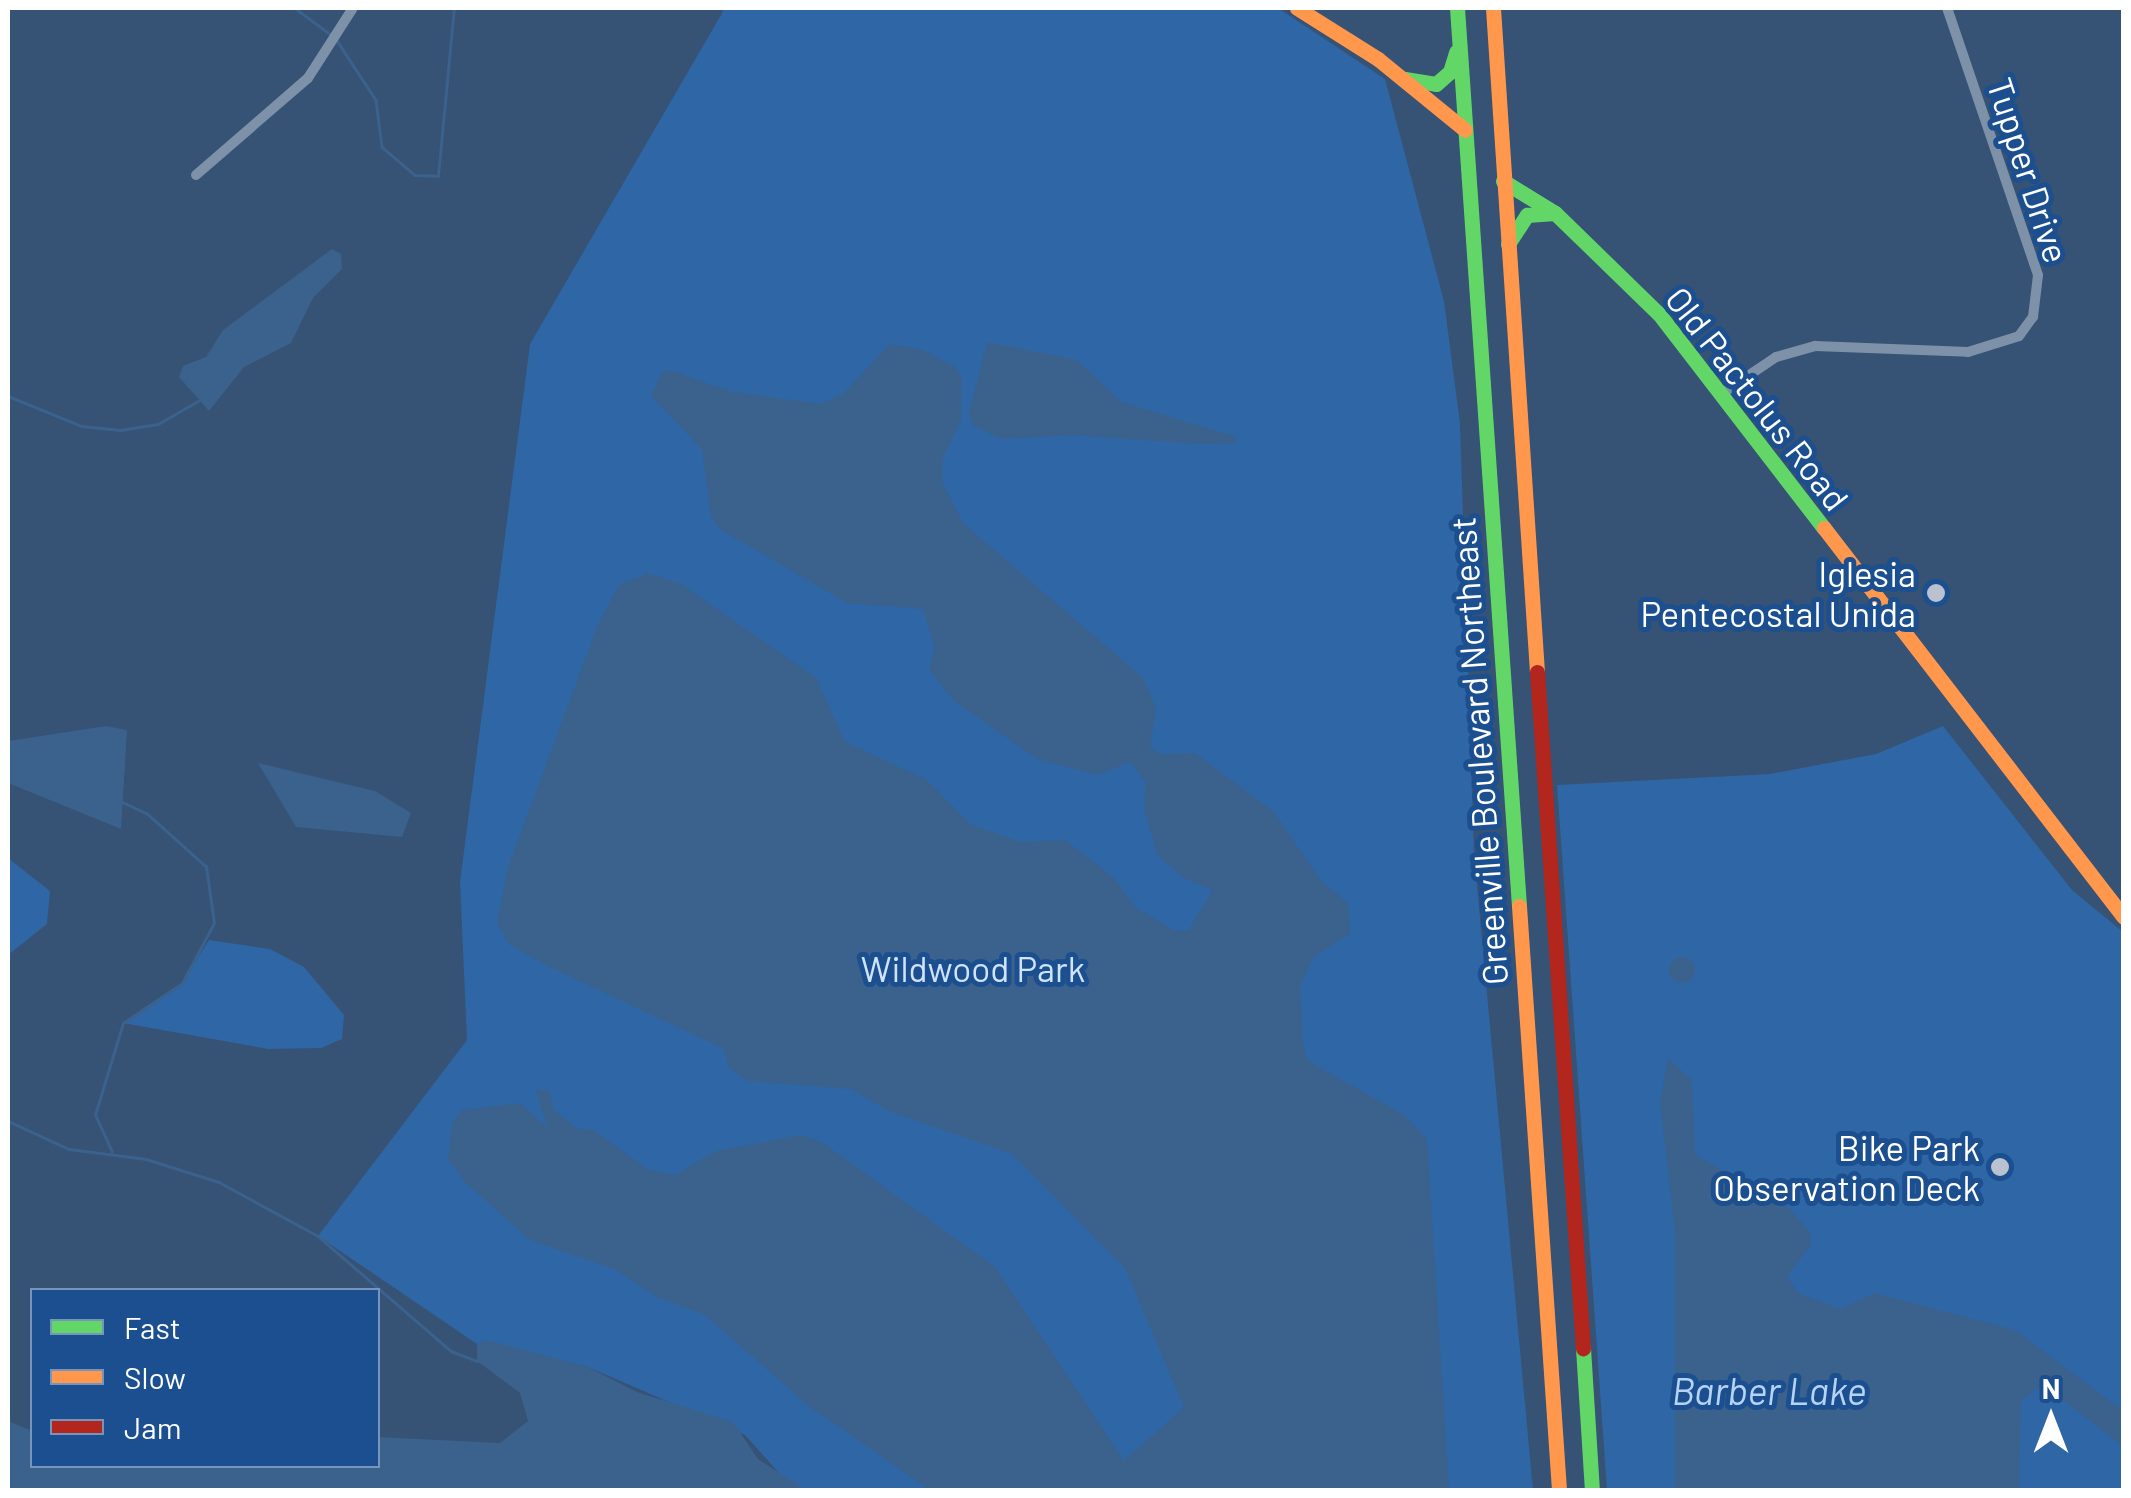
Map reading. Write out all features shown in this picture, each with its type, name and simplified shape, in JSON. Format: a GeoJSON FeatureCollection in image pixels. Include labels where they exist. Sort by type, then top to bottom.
{"type":"FeatureCollection","features":[{"type":"Feature","properties":{"kind":"main road"},"geometry":{"type":"LineString","coordinates":[[1297,8],[1405,79],[1465,130]]}},
{"type":"Feature","properties":{"kind":"main road","name":"Greenville Boulevard Northeast"},"geometry":{"type":"LineString","coordinates":[[1458,8],[1560,1490]]}},
{"type":"Feature","properties":{"kind":"main road"},"geometry":{"type":"LineString","coordinates":[[1480,8],[1486,94],[1500,128]]}},
{"type":"Feature","properties":{"kind":"main road","name":"Greenville Boulevard Northeast"},"geometry":{"type":"LineString","coordinates":[[1493,8],[1592,1490]]}},
{"type":"Feature","properties":{"kind":"main road"},"geometry":{"type":"LineString","coordinates":[[1405,79],[1429,85],[1444,79],[1459,41]]}},
{"type":"Feature","properties":{"kind":"main road"},"geometry":{"type":"LineString","coordinates":[[1469,174],[1481,210],[1490,338],[1494,352],[1515,355]]}},
{"type":"Feature","properties":{"kind":"main road","name":"Old Pactolus Road"},"geometry":{"type":"LineString","coordinates":[[1503,181],[1555,213],[1659,314],[1724,392],[1931,675],[2124,917]]}},
{"type":"Feature","properties":{"kind":"main road"},"geometry":{"type":"LineString","coordinates":[[1508,246],[1519,220],[1555,213]]}},
{"type":"Feature","properties":{"kind":"street"},"geometry":{"type":"LineString","coordinates":[[196,175],[308,78],[353,8]]}},
{"type":"Feature","properties":{"kind":"street","name":"Tupper Drive"},"geometry":{"type":"LineString","coordinates":[[1724,392],[1776,357],[1814,346],[1968,352],[2019,336],[2034,317],[2038,275],[1947,8]]}},
{"type":"Feature","properties":{"kind":"green space","name":"Wildwood Park"},"geometry":{"type":"Polygon","coordinates":[[[725,8],[1278,8],[1385,79],[1444,301],[1460,423],[1474,853],[1533,1490],[806,1490],[786,1481],[745,1435],[588,1367],[477,1344],[318,1236],[467,1040],[460,882],[530,344],[725,8]]]}},
{"type":"Feature","properties":{"kind":"green space"},"geometry":{"type":"Polygon","coordinates":[[[1943,726],[2072,890],[2123,932],[2123,1490],[1607,1490],[1557,785],[1770,774],[1876,754],[1943,726]]]}},
{"type":"Feature","properties":{"kind":"green space"},"geometry":{"type":"Polygon","coordinates":[[[8,858],[50,891],[47,924],[8,955],[8,858]]]}},
{"type":"Feature","properties":{"kind":"green space"},"geometry":{"type":"Polygon","coordinates":[[[209,940],[270,949],[304,967],[344,1015],[342,1039],[321,1048],[268,1049],[123,1023],[182,983],[209,940]]]}},
{"type":"Feature","properties":{"kind":"water"},"geometry":{"type":"Polygon","coordinates":[[[332,249],[341,254],[342,269],[313,298],[291,343],[244,367],[209,411],[179,377],[183,366],[206,357],[223,330],[332,249]]]}},
{"type":"Feature","properties":{"kind":"water"},"geometry":{"type":"Polygon","coordinates":[[[987,342],[1077,360],[1121,402],[1237,437],[1234,443],[1201,444],[1071,435],[1001,439],[973,425],[969,414],[987,342]]]}},
{"type":"Feature","properties":{"kind":"water"},"geometry":{"type":"Polygon","coordinates":[[[890,344],[923,350],[957,368],[962,379],[961,420],[943,457],[942,482],[963,523],[1143,678],[1156,708],[1150,748],[1161,754],[1195,753],[1274,812],[1320,880],[1348,903],[1350,933],[1313,958],[1300,986],[1303,1044],[1308,1061],[1404,1115],[1427,1139],[1449,1490],[930,1490],[810,1407],[705,1315],[657,1297],[616,1270],[530,1240],[465,1182],[448,1159],[452,1123],[462,1110],[520,1103],[547,1127],[536,1089],[549,1091],[554,1110],[578,1129],[593,1130],[649,1170],[675,1175],[716,1151],[801,1135],[823,1143],[995,1267],[1124,1461],[1184,1407],[1125,1268],[1012,1154],[889,1111],[851,1089],[747,1081],[729,1067],[724,1049],[510,945],[497,923],[507,870],[597,627],[619,585],[649,573],[681,584],[816,678],[845,742],[927,780],[970,824],[1020,842],[1065,840],[1113,877],[1136,908],[1175,931],[1189,930],[1212,890],[1182,877],[1157,854],[1144,808],[1146,782],[1130,762],[1097,775],[1038,759],[954,701],[929,669],[935,648],[923,609],[847,603],[720,529],[711,517],[702,449],[651,396],[663,371],[672,371],[732,392],[821,404],[843,394],[890,344]]]}},
{"type":"Feature","properties":{"kind":"water"},"geometry":{"type":"Polygon","coordinates":[[[106,726],[127,730],[121,829],[8,783],[8,741],[106,726]]]}},
{"type":"Feature","properties":{"kind":"water"},"geometry":{"type":"Polygon","coordinates":[[[258,763],[375,791],[411,813],[402,837],[296,827],[258,763]]]}},
{"type":"Feature","properties":{"kind":"water"},"geometry":{"type":"Polygon","coordinates":[[[1682,957],[1691,961],[1695,970],[1691,979],[1682,983],[1673,979],[1669,970],[1673,961],[1682,957]]]}},
{"type":"Feature","properties":{"kind":"water","name":"Barber Lake"},"geometry":{"type":"Polygon","coordinates":[[[1668,1059],[1692,1080],[1695,1155],[1787,1206],[1810,1232],[1811,1244],[1787,1277],[1798,1293],[1840,1309],[1875,1293],[2015,1330],[2123,1411],[2123,1446],[2043,1385],[2021,1400],[2019,1490],[1675,1490],[1675,1230],[1660,1103],[1668,1059]]]}},
{"type":"Feature","properties":{"kind":"water"},"geometry":{"type":"Polygon","coordinates":[[[486,1340],[588,1367],[637,1392],[733,1422],[758,1459],[806,1490],[8,1490],[8,1421],[30,1430],[30,1468],[380,1468],[380,1437],[500,1443],[528,1421],[520,1393],[477,1361],[477,1344],[486,1340]]]}},
{"type":"Feature","properties":{"kind":"waterway"},"geometry":{"type":"LineString","coordinates":[[295,8],[330,34]]}},
{"type":"Feature","properties":{"kind":"waterway"},"geometry":{"type":"LineString","coordinates":[[336,39],[376,100],[382,147],[415,175],[438,176],[454,8]]}},
{"type":"Feature","properties":{"kind":"waterway"},"geometry":{"type":"LineString","coordinates":[[8,396],[82,426],[120,430],[158,424],[198,401]]}},
{"type":"Feature","properties":{"kind":"waterway"},"geometry":{"type":"LineString","coordinates":[[112,1152],[95,1115],[123,1023],[182,983],[214,923],[206,867],[147,814],[121,802]]}},
{"type":"Feature","properties":{"kind":"waterway"},"geometry":{"type":"LineString","coordinates":[[8,1121],[69,1149],[146,1159],[219,1182],[318,1236],[378,1288]]}},
{"type":"Feature","properties":{"kind":"waterway"},"geometry":{"type":"LineString","coordinates":[[380,1290],[451,1351],[477,1361]]}},
{"type":"Feature","properties":{"kind":"traffic: fast"},"geometry":{"type":"LineString","coordinates":[[1457,8],[1519,906]]}},
{"type":"Feature","properties":{"kind":"traffic: fast"},"geometry":{"type":"LineString","coordinates":[[1405,79],[1436,84],[1450,72],[1456,52]]}},
{"type":"Feature","properties":{"kind":"traffic: fast"},"geometry":{"type":"LineString","coordinates":[[1503,181],[1555,213],[1659,314],[1824,528]]}},
{"type":"Feature","properties":{"kind":"traffic: fast"},"geometry":{"type":"LineString","coordinates":[[1508,244],[1527,215],[1555,213]]}},
{"type":"Feature","properties":{"kind":"traffic: fast"},"geometry":{"type":"LineString","coordinates":[[1583,1348],[1592,1490]]}},
{"type":"Feature","properties":{"kind":"traffic: slow"},"geometry":{"type":"LineString","coordinates":[[1297,8],[1378,59],[1465,130]]}},
{"type":"Feature","properties":{"kind":"traffic: slow"},"geometry":{"type":"LineString","coordinates":[[1493,8],[1537,672]]}},
{"type":"Feature","properties":{"kind":"traffic: slow"},"geometry":{"type":"LineString","coordinates":[[1824,528],[2124,917]]}},
{"type":"Feature","properties":{"kind":"traffic: slow"},"geometry":{"type":"LineString","coordinates":[[1519,906],[1559,1490]]}},
{"type":"Feature","properties":{"kind":"traffic: jam"},"geometry":{"type":"LineString","coordinates":[[1537,672],[1583,1348]]}},
{"type":"Feature","properties":{"kind":"place","name":"Iglesia Pentecostal Unida"},"geometry":{"type":"Point","coordinates":[1936,593]}},
{"type":"Feature","properties":{"kind":"place","name":"Bike Park Observation Deck"},"geometry":{"type":"Point","coordinates":[2000,1167]}}]}
